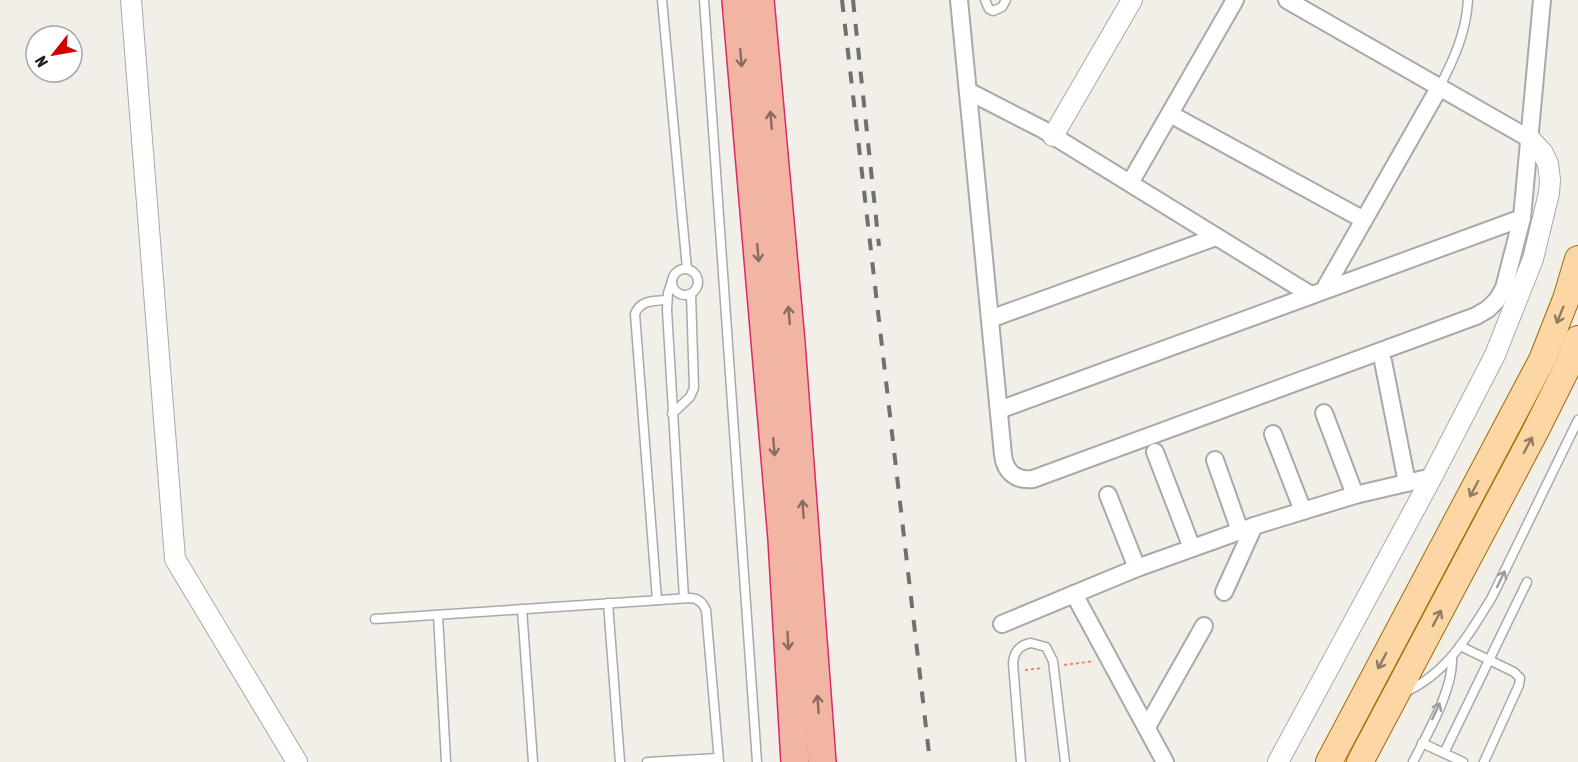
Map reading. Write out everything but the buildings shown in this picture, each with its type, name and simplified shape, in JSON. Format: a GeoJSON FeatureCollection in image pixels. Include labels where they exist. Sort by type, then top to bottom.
{"type":"FeatureCollection","features":[{"type":"Feature","properties":{"kind":"highway"},"geometry":{"type":"LineString","coordinates":[[736,0],[781,528],[795,762]]}},
{"type":"Feature","properties":{"kind":"highway"},"geometry":{"type":"LineString","coordinates":[[760,0],[791,343],[822,762]]}},
{"type":"Feature","properties":{"kind":"main road"},"geometry":{"type":"LineString","coordinates":[[1329,762],[1542,360],[1566,299],[1578,259]]}},
{"type":"Feature","properties":{"kind":"main road"},"geometry":{"type":"LineString","coordinates":[[1360,762],[1566,370],[1578,339]]}},
{"type":"Feature","properties":{"kind":"street"},"geometry":{"type":"LineString","coordinates":[[131,0],[175,559],[297,762]]}},
{"type":"Feature","properties":{"kind":"street"},"geometry":{"type":"LineString","coordinates":[[959,0],[1004,464],[1009,472],[1024,480],[1044,475],[1476,316],[1488,309],[1504,288],[1522,218],[1542,0]]}},
{"type":"Feature","properties":{"kind":"street"},"geometry":{"type":"LineString","coordinates":[[1048,133],[1116,0]]}},
{"type":"Feature","properties":{"kind":"street"},"geometry":{"type":"LineString","coordinates":[[1048,133],[1132,0]]}},
{"type":"Feature","properties":{"kind":"street"},"geometry":{"type":"LineString","coordinates":[[1130,183],[1235,0]]}},
{"type":"Feature","properties":{"kind":"street"},"geometry":{"type":"LineString","coordinates":[[1278,762],[1495,356],[1533,259],[1550,180],[1544,153],[1530,139],[1287,0]]}},
{"type":"Feature","properties":{"kind":"street"},"geometry":{"type":"LineString","coordinates":[[1317,293],[1364,220],[1439,88]]}},
{"type":"Feature","properties":{"kind":"street"},"geometry":{"type":"LineString","coordinates":[[968,91],[1048,133],[1216,237],[1317,293]]}},
{"type":"Feature","properties":{"kind":"street"},"geometry":{"type":"LineString","coordinates":[[1170,114],[1364,220]]}},
{"type":"Feature","properties":{"kind":"street"},"geometry":{"type":"LineString","coordinates":[[999,410],[1522,218]]}},
{"type":"Feature","properties":{"kind":"street"},"geometry":{"type":"LineString","coordinates":[[990,319],[1216,237]]}},
{"type":"Feature","properties":{"kind":"street"},"geometry":{"type":"LineString","coordinates":[[1383,361],[1407,483]]}},
{"type":"Feature","properties":{"kind":"street"},"geometry":{"type":"LineString","coordinates":[[1323,413],[1355,495]]}},
{"type":"Feature","properties":{"kind":"street"},"geometry":{"type":"LineString","coordinates":[[1273,434],[1303,511]]}},
{"type":"Feature","properties":{"kind":"street"},"geometry":{"type":"LineString","coordinates":[[1155,452],[1192,548]]}},
{"type":"Feature","properties":{"kind":"street"},"geometry":{"type":"LineString","coordinates":[[1215,460],[1247,529],[1224,592]]}},
{"type":"Feature","properties":{"kind":"street"},"geometry":{"type":"LineString","coordinates":[[1002,624],[1137,568],[1247,529],[1355,495],[1432,477]]}},
{"type":"Feature","properties":{"kind":"street"},"geometry":{"type":"LineString","coordinates":[[1108,495],[1137,568]]}},
{"type":"Feature","properties":{"kind":"street"},"geometry":{"type":"LineString","coordinates":[[1074,594],[1165,762]]}},
{"type":"Feature","properties":{"kind":"street"},"geometry":{"type":"LineString","coordinates":[[1147,727],[1204,626]]}},
{"type":"Feature","properties":{"kind":"lane"},"geometry":{"type":"LineString","coordinates":[[662,0],[687,269]]}},
{"type":"Feature","properties":{"kind":"lane"},"geometry":{"type":"LineString","coordinates":[[704,0],[757,762]]}},
{"type":"Feature","properties":{"kind":"lane"},"geometry":{"type":"LineString","coordinates":[[985,0],[989,9],[993,11],[1002,7],[1006,0]]}},
{"type":"Feature","properties":{"kind":"lane"},"geometry":{"type":"LineString","coordinates":[[1439,88],[1461,41],[1468,0]]}},
{"type":"Feature","properties":{"kind":"lane"},"geometry":{"type":"LineString","coordinates":[[672,281],[678,293],[691,294],[698,287],[698,278],[695,273],[687,269],[677,272],[672,281],[667,300],[684,598]]}},
{"type":"Feature","properties":{"kind":"lane"},"geometry":{"type":"LineString","coordinates":[[672,414],[690,397],[694,388],[691,294]]}},
{"type":"Feature","properties":{"kind":"lane"},"geometry":{"type":"LineString","coordinates":[[657,600],[635,317],[637,308],[643,303],[667,300]]}},
{"type":"Feature","properties":{"kind":"lane"},"geometry":{"type":"LineString","coordinates":[[1395,696],[1425,682],[1452,659],[1492,597],[1578,420]]}},
{"type":"Feature","properties":{"kind":"lane"},"geometry":{"type":"LineString","coordinates":[[1444,753],[1527,582]]}},
{"type":"Feature","properties":{"kind":"lane"},"geometry":{"type":"LineString","coordinates":[[375,619],[684,598],[697,599],[703,603],[706,610],[718,760],[647,762]]}},
{"type":"Feature","properties":{"kind":"lane"},"geometry":{"type":"LineString","coordinates":[[608,603],[620,762]]}},
{"type":"Feature","properties":{"kind":"lane"},"geometry":{"type":"LineString","coordinates":[[522,609],[533,762]]}},
{"type":"Feature","properties":{"kind":"lane"},"geometry":{"type":"LineString","coordinates":[[438,615],[446,762]]}},
{"type":"Feature","properties":{"kind":"lane"},"geometry":{"type":"LineString","coordinates":[[1021,762],[1012,663],[1018,649],[1031,643],[1046,647],[1053,661],[1065,762]]}},
{"type":"Feature","properties":{"kind":"lane"},"geometry":{"type":"LineString","coordinates":[[1460,646],[1517,674],[1520,681],[1484,762]]}},
{"type":"Feature","properties":{"kind":"lane"},"geometry":{"type":"LineString","coordinates":[[1413,762],[1450,680],[1452,659]]}},
{"type":"Feature","properties":{"kind":"lane"},"geometry":{"type":"LineString","coordinates":[[1422,743],[1463,762]]}},
{"type":"Feature","properties":{"kind":"railway"},"geometry":{"type":"LineString","coordinates":[[842,0],[930,762]]}},
{"type":"Feature","properties":{"kind":"railway"},"geometry":{"type":"LineString","coordinates":[[853,0],[879,246]]}}]}
